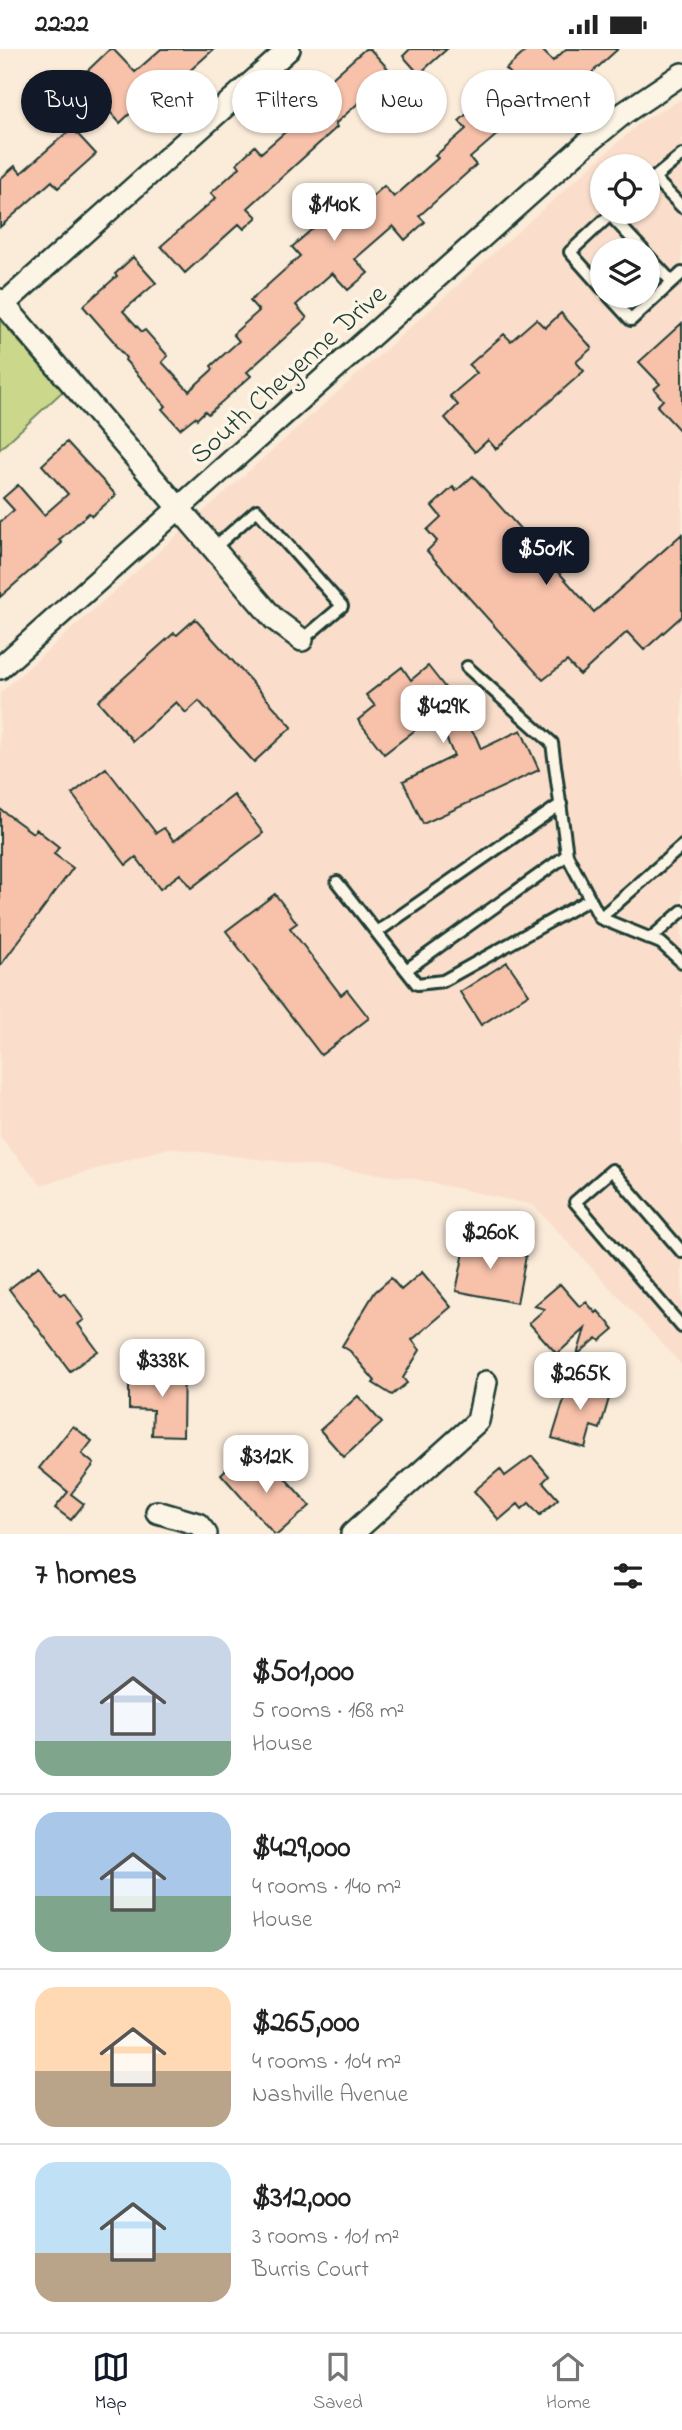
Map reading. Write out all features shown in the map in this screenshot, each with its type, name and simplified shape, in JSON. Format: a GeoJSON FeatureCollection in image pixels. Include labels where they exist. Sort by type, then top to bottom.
{"type":"FeatureCollection","features":[{"type":"Feature","properties":{"kind":"street"},"geometry":{"type":"LineString","coordinates":[[289,49],[2,302],[274,619],[302,640]]}},
{"type":"Feature","properties":{"kind":"street","name":"South Cheyenne Drive"},"geometry":{"type":"LineString","coordinates":[[0,668],[586,144],[682,74]]}},
{"type":"Feature","properties":{"kind":"street"},"geometry":{"type":"LineString","coordinates":[[352,1534],[478,1421],[486,1382]]}},
{"type":"Feature","properties":{"kind":"street"},"geometry":{"type":"LineString","coordinates":[[157,1513],[198,1524],[206,1534]]}},
{"type":"Feature","properties":{"kind":"lane"},"geometry":{"type":"LineString","coordinates":[[682,155],[654,178],[682,208]]}},
{"type":"Feature","properties":{"kind":"lane"},"geometry":{"type":"LineString","coordinates":[[590,274],[570,252],[611,215],[632,238]]}},
{"type":"Feature","properties":{"kind":"lane"},"geometry":{"type":"LineString","coordinates":[[660,269],[672,282]]}},
{"type":"Feature","properties":{"kind":"lane"},"geometry":{"type":"LineString","coordinates":[[660,293],[682,273]]}},
{"type":"Feature","properties":{"kind":"lane"},"geometry":{"type":"LineString","coordinates":[[620,308],[631,320],[644,308]]}},
{"type":"Feature","properties":{"kind":"lane"},"geometry":{"type":"LineString","coordinates":[[214,548],[257,510],[342,606],[302,640]]}},
{"type":"Feature","properties":{"kind":"lane"},"geometry":{"type":"LineString","coordinates":[[467,667],[552,743],[567,855],[600,918],[661,943],[682,962]]}},
{"type":"Feature","properties":{"kind":"lane"},"geometry":{"type":"LineString","coordinates":[[377,932],[561,804]]}},
{"type":"Feature","properties":{"kind":"lane"},"geometry":{"type":"LineString","coordinates":[[600,918],[682,846]]}},
{"type":"Feature","properties":{"kind":"lane"},"geometry":{"type":"LineString","coordinates":[[406,969],[567,855]]}},
{"type":"Feature","properties":{"kind":"lane"},"geometry":{"type":"LineString","coordinates":[[337,882],[417,984],[443,981],[590,898]]}},
{"type":"Feature","properties":{"kind":"lane"},"geometry":{"type":"LineString","coordinates":[[650,939],[682,911]]}},
{"type":"Feature","properties":{"kind":"lane"},"geometry":{"type":"LineString","coordinates":[[682,1252],[612,1170],[575,1202],[682,1327]]}},
{"type":"Feature","properties":{"kind":"shaded area"},"geometry":{"type":"Polygon","coordinates":[[[682,99],[682,1365],[533,1205],[410,1178],[169,1148],[41,1185],[0,1137],[0,693],[590,167],[590,224],[660,224],[660,154],[605,154],[642,121],[682,99]]]}},
{"type":"Feature","properties":{"kind":"green space"},"geometry":{"type":"Polygon","coordinates":[[[0,320],[63,391],[0,449],[0,320]]]}},
{"type":"Feature","properties":{"kind":"building"},"geometry":{"type":"Polygon","coordinates":[[[113,49],[133,70],[126,70],[126,117],[120,123],[112,114],[112,70],[88,70],[113,49]]]}},
{"type":"Feature","properties":{"kind":"building"},"geometry":{"type":"Polygon","coordinates":[[[161,49],[214,49],[191,70],[137,70],[161,49]]]}},
{"type":"Feature","properties":{"kind":"building"},"geometry":{"type":"Polygon","coordinates":[[[365,49],[370,49],[389,70],[356,70],[356,105],[342,118],[341,70],[365,49]]]}},
{"type":"Feature","properties":{"kind":"building"},"geometry":{"type":"Polygon","coordinates":[[[410,49],[447,49],[423,70],[415,70],[403,56],[410,49]]]}},
{"type":"Feature","properties":{"kind":"building"},"geometry":{"type":"Polygon","coordinates":[[[528,49],[541,49],[553,61],[566,49],[618,49],[595,70],[506,69],[528,49]]]}},
{"type":"Feature","properties":{"kind":"building"},"geometry":{"type":"Polygon","coordinates":[[[66,133],[77,133],[96,154],[58,188],[52,181],[0,227],[0,179],[15,166],[21,173],[66,133]]]}},
{"type":"Feature","properties":{"kind":"building"},"geometry":{"type":"Polygon","coordinates":[[[284,133],[330,133],[248,208],[257,217],[244,229],[239,224],[185,273],[161,246],[216,198],[211,193],[240,167],[237,163],[255,146],[261,153],[284,133]]]}},
{"type":"Feature","properties":{"kind":"building"},"geometry":{"type":"Polygon","coordinates":[[[461,133],[499,133],[470,158],[476,165],[419,216],[425,222],[405,240],[393,226],[355,259],[368,273],[348,290],[332,273],[296,305],[307,318],[247,372],[251,376],[208,414],[205,411],[180,429],[162,409],[166,406],[125,360],[116,344],[83,306],[117,276],[115,274],[133,257],[156,283],[123,311],[142,332],[145,330],[168,356],[162,362],[189,391],[213,369],[211,366],[239,341],[233,334],[259,311],[250,301],[300,256],[292,247],[321,221],[332,233],[384,186],[394,197],[438,158],[435,156],[461,133]]]}},
{"type":"Feature","properties":{"kind":"building"},"geometry":{"type":"Polygon","coordinates":[[[561,313],[592,348],[576,362],[584,371],[496,449],[488,440],[475,452],[445,418],[458,405],[450,396],[477,373],[469,365],[504,334],[511,341],[536,319],[545,328],[561,313]]]}},
{"type":"Feature","properties":{"kind":"building"},"geometry":{"type":"Polygon","coordinates":[[[682,323],[682,433],[657,406],[663,400],[654,389],[660,384],[639,362],[682,323]]]}},
{"type":"Feature","properties":{"kind":"building"},"geometry":{"type":"Polygon","coordinates":[[[67,442],[116,495],[92,516],[89,513],[59,540],[62,543],[0,597],[0,522],[14,510],[3,498],[18,485],[44,515],[68,494],[42,465],[67,442]]]}},
{"type":"Feature","properties":{"kind":"building"},"geometry":{"type":"Polygon","coordinates":[[[473,476],[594,612],[682,534],[682,616],[644,650],[627,632],[580,675],[567,661],[543,680],[427,551],[437,541],[427,530],[441,517],[432,506],[453,487],[456,491],[473,476]]]}},
{"type":"Feature","properties":{"kind":"building"},"geometry":{"type":"Polygon","coordinates":[[[195,619],[292,727],[254,762],[199,701],[186,713],[176,702],[133,741],[98,701],[174,633],[177,635],[195,619]]]}},
{"type":"Feature","properties":{"kind":"building"},"geometry":{"type":"Polygon","coordinates":[[[428,666],[454,699],[450,702],[476,737],[481,749],[521,730],[539,770],[423,824],[403,781],[454,756],[436,714],[384,754],[358,720],[375,706],[366,695],[402,667],[411,680],[428,666]]]}},
{"type":"Feature","properties":{"kind":"building"},"geometry":{"type":"Polygon","coordinates":[[[106,768],[156,833],[164,828],[174,841],[234,795],[263,833],[191,888],[180,874],[160,889],[136,857],[126,865],[72,794],[106,768]]]}},
{"type":"Feature","properties":{"kind":"building"},"geometry":{"type":"Polygon","coordinates":[[[0,809],[33,833],[36,829],[59,847],[54,854],[73,868],[0,966],[0,809]]]}},
{"type":"Feature","properties":{"kind":"building"},"geometry":{"type":"Polygon","coordinates":[[[275,894],[297,923],[290,928],[341,995],[347,990],[369,1018],[321,1055],[226,931],[275,894]]]}},
{"type":"Feature","properties":{"kind":"building"},"geometry":{"type":"Polygon","coordinates":[[[507,962],[529,994],[481,1025],[460,992],[507,962]]]}},
{"type":"Feature","properties":{"kind":"building"},"geometry":{"type":"Polygon","coordinates":[[[468,1233],[486,1236],[484,1247],[526,1256],[517,1303],[456,1291],[468,1233]]]}},
{"type":"Feature","properties":{"kind":"building"},"geometry":{"type":"Polygon","coordinates":[[[39,1266],[60,1295],[64,1293],[84,1320],[78,1324],[98,1351],[70,1371],[9,1289],[39,1266]]]}},
{"type":"Feature","properties":{"kind":"building"},"geometry":{"type":"Polygon","coordinates":[[[422,1272],[451,1307],[412,1340],[420,1350],[403,1378],[407,1383],[392,1395],[373,1383],[375,1381],[350,1351],[342,1346],[375,1292],[391,1278],[401,1290],[422,1272]]]}},
{"type":"Feature","properties":{"kind":"building"},"geometry":{"type":"Polygon","coordinates":[[[560,1284],[580,1307],[586,1302],[614,1329],[600,1341],[597,1338],[577,1355],[585,1329],[557,1354],[529,1323],[545,1309],[534,1306],[560,1284]]]}},
{"type":"Feature","properties":{"kind":"building"},"geometry":{"type":"Polygon","coordinates":[[[169,1358],[184,1358],[183,1436],[152,1435],[153,1410],[129,1409],[129,1377],[169,1378],[169,1358]]]}},
{"type":"Feature","properties":{"kind":"building"},"geometry":{"type":"Polygon","coordinates":[[[572,1374],[591,1380],[589,1389],[610,1395],[600,1429],[591,1426],[585,1448],[552,1438],[572,1374]]]}},
{"type":"Feature","properties":{"kind":"building"},"geometry":{"type":"Polygon","coordinates":[[[358,1396],[382,1423],[344,1457],[320,1430],[358,1396]]]}},
{"type":"Feature","properties":{"kind":"building"},"geometry":{"type":"Polygon","coordinates":[[[73,1426],[92,1441],[82,1454],[94,1464],[71,1494],[84,1504],[71,1520],[55,1508],[68,1492],[39,1468],[73,1426]]]}},
{"type":"Feature","properties":{"kind":"building"},"geometry":{"type":"Polygon","coordinates":[[[242,1455],[262,1478],[275,1467],[310,1506],[278,1534],[274,1534],[221,1474],[242,1455]]]}},
{"type":"Feature","properties":{"kind":"building"},"geometry":{"type":"Polygon","coordinates":[[[532,1456],[549,1476],[543,1482],[558,1499],[540,1515],[529,1503],[522,1509],[518,1504],[499,1520],[474,1491],[500,1469],[505,1476],[532,1456]]]}}]}
